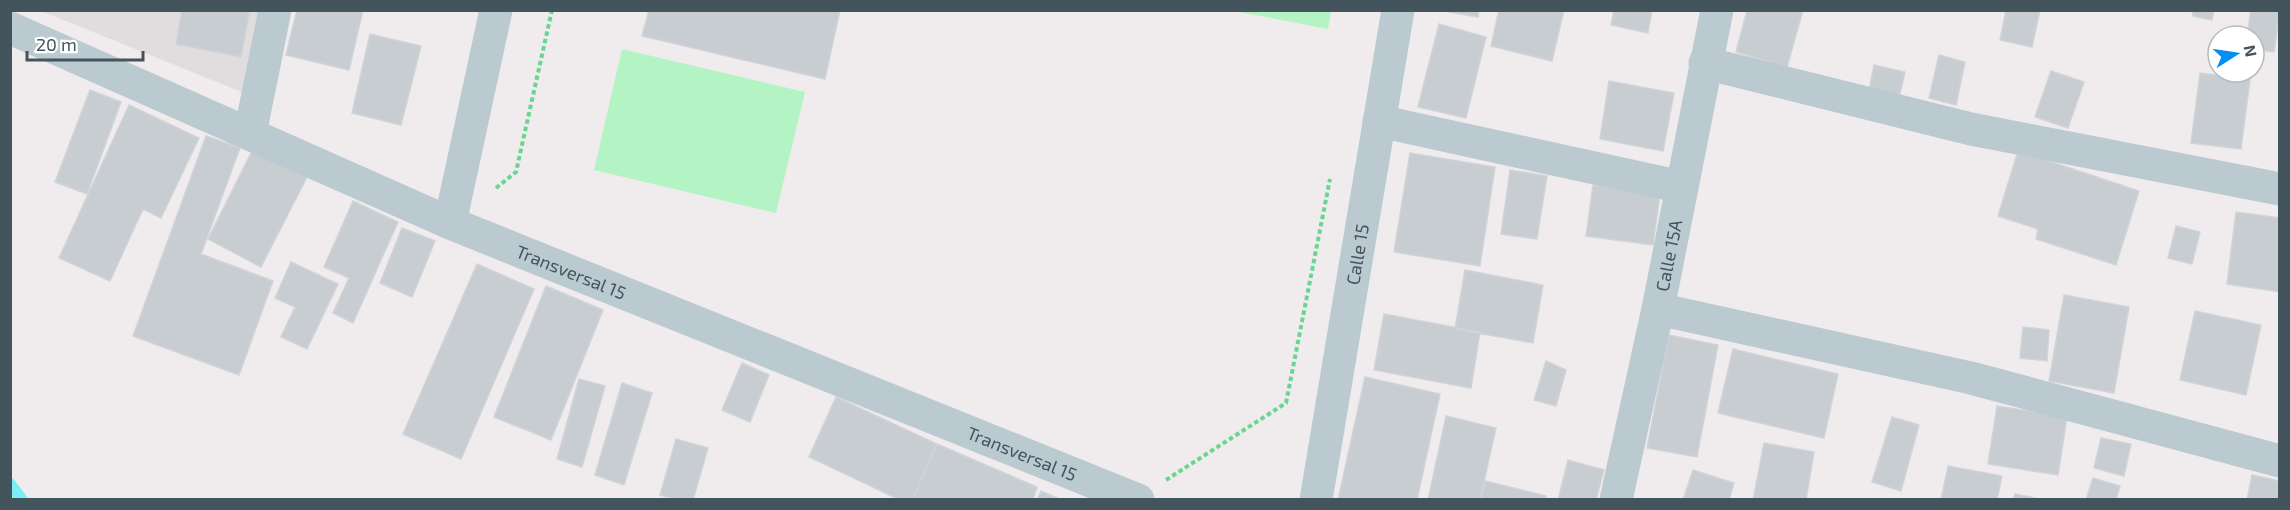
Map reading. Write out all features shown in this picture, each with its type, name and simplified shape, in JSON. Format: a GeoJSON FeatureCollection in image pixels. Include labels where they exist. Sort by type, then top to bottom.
{"type":"FeatureCollection","features":[{"type":"Feature","properties":{"kind":"street"},"geometry":{"type":"LineString","coordinates":[[250,134],[275,10]]}},
{"type":"Feature","properties":{"kind":"street"},"geometry":{"type":"LineString","coordinates":[[450,223],[496,10]]}},
{"type":"Feature","properties":{"kind":"street","name":"Calle 15"},"geometry":{"type":"LineString","coordinates":[[1316,500],[1398,10]]}},
{"type":"Feature","properties":{"kind":"street","name":"Calle 15A"},"geometry":{"type":"LineString","coordinates":[[1616,500],[1658,309],[1716,10]]}},
{"type":"Feature","properties":{"kind":"street","name":"Transversal 15"},"geometry":{"type":"LineString","coordinates":[[10,28],[450,223],[1137,499]]}},
{"type":"Feature","properties":{"kind":"street"},"geometry":{"type":"LineString","coordinates":[[1705,63],[1971,129],[2280,189]]}},
{"type":"Feature","properties":{"kind":"street"},"geometry":{"type":"LineString","coordinates":[[1379,121],[1682,187]]}},
{"type":"Feature","properties":{"kind":"street"},"geometry":{"type":"LineString","coordinates":[[1658,309],[1971,378],[2280,461]]}},
{"type":"Feature","properties":{"kind":"path"},"geometry":{"type":"LineString","coordinates":[[450,223],[516,172],[552,10]]}},
{"type":"Feature","properties":{"kind":"path"},"geometry":{"type":"LineString","coordinates":[[1137,499],[1286,403],[1331,172]]}},
{"type":"Feature","properties":{"kind":"shaded area"},"geometry":{"type":"Polygon","coordinates":[[[41,11],[261,11],[244,93],[41,11]]]}},
{"type":"Feature","properties":{"kind":"green space"},"geometry":{"type":"Polygon","coordinates":[[[1234,11],[1331,11],[1328,29],[1234,11]]]}},
{"type":"Feature","properties":{"kind":"green space"},"geometry":{"type":"Polygon","coordinates":[[[622,49],[805,92],[776,213],[594,170],[622,49]]]}},
{"type":"Feature","properties":{"kind":"building"},"geometry":{"type":"Polygon","coordinates":[[[182,10],[250,10],[241,57],[176,44],[182,10]]]}},
{"type":"Feature","properties":{"kind":"building"},"geometry":{"type":"Polygon","coordinates":[[[297,10],[363,10],[349,70],[286,55],[297,10]]]}},
{"type":"Feature","properties":{"kind":"building"},"geometry":{"type":"Polygon","coordinates":[[[649,10],[840,10],[825,79],[642,36],[649,10]]]}},
{"type":"Feature","properties":{"kind":"building"},"geometry":{"type":"Polygon","coordinates":[[[1439,10],[1479,10],[1478,17],[1439,10]]]}},
{"type":"Feature","properties":{"kind":"building"},"geometry":{"type":"Polygon","coordinates":[[[1499,10],[1564,10],[1552,61],[1491,46],[1499,10]]]}},
{"type":"Feature","properties":{"kind":"building"},"geometry":{"type":"Polygon","coordinates":[[[1614,10],[1652,10],[1648,33],[1611,25],[1614,10]]]}},
{"type":"Feature","properties":{"kind":"building"},"geometry":{"type":"Polygon","coordinates":[[[1747,10],[1803,10],[1787,67],[1736,52],[1747,10]]]}},
{"type":"Feature","properties":{"kind":"building"},"geometry":{"type":"Polygon","coordinates":[[[2006,10],[2040,10],[2032,47],[2000,40],[2006,10]]]}},
{"type":"Feature","properties":{"kind":"building"},"geometry":{"type":"Polygon","coordinates":[[[2192,10],[2214,10],[2212,20],[2193,16],[2192,10]]]}},
{"type":"Feature","properties":{"kind":"building"},"geometry":{"type":"Polygon","coordinates":[[[2251,10],[2280,10],[2274,52],[2266,51],[2266,24],[2249,24],[2251,10]]]}},
{"type":"Feature","properties":{"kind":"building"},"geometry":{"type":"Polygon","coordinates":[[[1439,24],[1486,37],[1466,118],[1418,107],[1439,24]]]}},
{"type":"Feature","properties":{"kind":"building"},"geometry":{"type":"Polygon","coordinates":[[[370,34],[421,46],[401,125],[352,113],[370,34]]]}},
{"type":"Feature","properties":{"kind":"building"},"geometry":{"type":"Polygon","coordinates":[[[1939,55],[1965,62],[1956,105],[1929,98],[1939,55]]]}},
{"type":"Feature","properties":{"kind":"building"},"geometry":{"type":"Polygon","coordinates":[[[1874,65],[1905,72],[1899,98],[1869,91],[1874,65]]]}},
{"type":"Feature","properties":{"kind":"building"},"geometry":{"type":"Polygon","coordinates":[[[2051,71],[2084,82],[2068,128],[2035,117],[2051,71]]]}},
{"type":"Feature","properties":{"kind":"building"},"geometry":{"type":"Polygon","coordinates":[[[2200,73],[2206,74],[2206,84],[2249,84],[2241,149],[2191,143],[2200,73]]]}},
{"type":"Feature","properties":{"kind":"building"},"geometry":{"type":"Polygon","coordinates":[[[1609,81],[1674,93],[1663,151],[1600,139],[1609,81]]]}},
{"type":"Feature","properties":{"kind":"building"},"geometry":{"type":"Polygon","coordinates":[[[90,90],[121,102],[87,194],[55,182],[90,90]]]}},
{"type":"Feature","properties":{"kind":"building"},"geometry":{"type":"Polygon","coordinates":[[[129,105],[199,138],[161,218],[143,209],[110,281],[59,258],[129,105]]]}},
{"type":"Feature","properties":{"kind":"building"},"geometry":{"type":"Polygon","coordinates":[[[206,136],[240,148],[201,254],[273,281],[239,375],[133,336],[206,136]]]}},
{"type":"Feature","properties":{"kind":"building"},"geometry":{"type":"Polygon","coordinates":[[[254,147],[308,175],[261,267],[208,239],[254,147]]]}},
{"type":"Feature","properties":{"kind":"building"},"geometry":{"type":"Polygon","coordinates":[[[2018,151],[2139,191],[2116,265],[2036,239],[2038,229],[1998,216],[2018,151]]]}},
{"type":"Feature","properties":{"kind":"building"},"geometry":{"type":"Polygon","coordinates":[[[1410,153],[1495,167],[1480,266],[1394,252],[1410,153]]]}},
{"type":"Feature","properties":{"kind":"building"},"geometry":{"type":"Polygon","coordinates":[[[1510,170],[1547,176],[1537,239],[1501,234],[1510,170]]]}},
{"type":"Feature","properties":{"kind":"building"},"geometry":{"type":"Polygon","coordinates":[[[1593,185],[1660,194],[1653,245],[1586,236],[1593,185]]]}},
{"type":"Feature","properties":{"kind":"building"},"geometry":{"type":"Polygon","coordinates":[[[353,201],[398,222],[353,323],[333,313],[349,278],[324,267],[353,201]]]}},
{"type":"Feature","properties":{"kind":"building"},"geometry":{"type":"Polygon","coordinates":[[[2236,212],[2280,218],[2280,292],[2227,284],[2236,212]]]}},
{"type":"Feature","properties":{"kind":"building"},"geometry":{"type":"Polygon","coordinates":[[[2176,226],[2200,232],[2192,264],[2168,258],[2176,226]]]}},
{"type":"Feature","properties":{"kind":"building"},"geometry":{"type":"Polygon","coordinates":[[[402,228],[435,241],[412,297],[380,283],[402,228]]]}},
{"type":"Feature","properties":{"kind":"building"},"geometry":{"type":"Polygon","coordinates":[[[291,262],[338,284],[307,349],[281,337],[295,307],[275,298],[291,262]]]}},
{"type":"Feature","properties":{"kind":"building"},"geometry":{"type":"Polygon","coordinates":[[[477,264],[534,289],[461,459],[403,434],[477,264]]]}},
{"type":"Feature","properties":{"kind":"building"},"geometry":{"type":"Polygon","coordinates":[[[1465,270],[1543,285],[1533,343],[1455,329],[1465,270]]]}},
{"type":"Feature","properties":{"kind":"building"},"geometry":{"type":"Polygon","coordinates":[[[546,286],[603,310],[551,440],[494,417],[546,286]]]}},
{"type":"Feature","properties":{"kind":"building"},"geometry":{"type":"Polygon","coordinates":[[[2064,295],[2129,307],[2114,393],[2049,381],[2064,295]]]}},
{"type":"Feature","properties":{"kind":"building"},"geometry":{"type":"Polygon","coordinates":[[[2195,311],[2261,325],[2246,395],[2180,380],[2195,311]]]}},
{"type":"Feature","properties":{"kind":"building"},"geometry":{"type":"Polygon","coordinates":[[[1384,314],[1480,332],[1471,388],[1374,370],[1384,314]]]}},
{"type":"Feature","properties":{"kind":"building"},"geometry":{"type":"Polygon","coordinates":[[[2023,327],[2049,330],[2047,361],[2020,358],[2023,327]]]}},
{"type":"Feature","properties":{"kind":"building"},"geometry":{"type":"Polygon","coordinates":[[[1669,335],[1718,345],[1697,457],[1647,448],[1669,335]]]}},
{"type":"Feature","properties":{"kind":"building"},"geometry":{"type":"Polygon","coordinates":[[[1733,349],[1838,374],[1824,438],[1718,413],[1733,349]]]}},
{"type":"Feature","properties":{"kind":"building"},"geometry":{"type":"Polygon","coordinates":[[[1546,361],[1566,370],[1556,406],[1534,400],[1546,361]]]}},
{"type":"Feature","properties":{"kind":"building"},"geometry":{"type":"Polygon","coordinates":[[[742,363],[769,375],[750,422],[722,410],[742,363]]]}},
{"type":"Feature","properties":{"kind":"building"},"geometry":{"type":"Polygon","coordinates":[[[1365,377],[1440,394],[1417,500],[1338,500],[1365,377]]]}},
{"type":"Feature","properties":{"kind":"building"},"geometry":{"type":"Polygon","coordinates":[[[579,379],[605,386],[582,467],[557,459],[579,379]]]}},
{"type":"Feature","properties":{"kind":"building"},"geometry":{"type":"Polygon","coordinates":[[[622,383],[652,393],[624,485],[595,475],[622,383]]]}},
{"type":"Feature","properties":{"kind":"building"},"geometry":{"type":"Polygon","coordinates":[[[836,397],[937,444],[912,500],[900,500],[809,457],[836,397]]]}},
{"type":"Feature","properties":{"kind":"building"},"geometry":{"type":"Polygon","coordinates":[[[1997,406],[2067,417],[2058,475],[1988,464],[1997,406]]]}},
{"type":"Feature","properties":{"kind":"building"},"geometry":{"type":"Polygon","coordinates":[[[1446,416],[1496,428],[1480,500],[1428,500],[1446,416]]]}},
{"type":"Feature","properties":{"kind":"building"},"geometry":{"type":"Polygon","coordinates":[[[1892,417],[1919,425],[1901,491],[1872,482],[1892,417]]]}},
{"type":"Feature","properties":{"kind":"building"},"geometry":{"type":"Polygon","coordinates":[[[2101,438],[2131,444],[2124,476],[2094,468],[2101,438]]]}},
{"type":"Feature","properties":{"kind":"building"},"geometry":{"type":"Polygon","coordinates":[[[676,439],[708,448],[693,500],[678,500],[660,495],[676,439]]]}},
{"type":"Feature","properties":{"kind":"building"},"geometry":{"type":"Polygon","coordinates":[[[1764,443],[1814,452],[1806,500],[1753,500],[1764,443]]]}},
{"type":"Feature","properties":{"kind":"building"},"geometry":{"type":"Polygon","coordinates":[[[937,444],[1037,487],[1033,500],[912,500],[937,444]]]}},
{"type":"Feature","properties":{"kind":"building"},"geometry":{"type":"Polygon","coordinates":[[[1568,460],[1604,470],[1596,500],[1558,500],[1568,460]]]}},
{"type":"Feature","properties":{"kind":"building"},"geometry":{"type":"Polygon","coordinates":[[[1948,466],[2002,476],[1997,500],[1941,500],[1948,466]]]}},
{"type":"Feature","properties":{"kind":"building"},"geometry":{"type":"Polygon","coordinates":[[[1693,470],[1734,483],[1729,500],[1683,500],[1693,470]]]}},
{"type":"Feature","properties":{"kind":"building"},"geometry":{"type":"Polygon","coordinates":[[[2252,475],[2280,481],[2280,500],[2247,500],[2252,475]]]}},
{"type":"Feature","properties":{"kind":"building"},"geometry":{"type":"Polygon","coordinates":[[[2093,478],[2120,486],[2116,500],[2086,500],[2093,478]]]}},
{"type":"Feature","properties":{"kind":"building"},"geometry":{"type":"Polygon","coordinates":[[[1485,481],[1546,496],[1545,500],[1481,500],[1485,481]]]}},
{"type":"Feature","properties":{"kind":"building"},"geometry":{"type":"Polygon","coordinates":[[[1041,491],[1062,500],[1037,500],[1041,491]]]}},
{"type":"Feature","properties":{"kind":"building"},"geometry":{"type":"Polygon","coordinates":[[[2015,494],[2035,498],[2034,500],[2013,500],[2015,494]]]}},
{"type":"Feature","properties":{"kind":"waterway"},"geometry":{"type":"LineString","coordinates":[[10,484],[22,500]]}}]}
